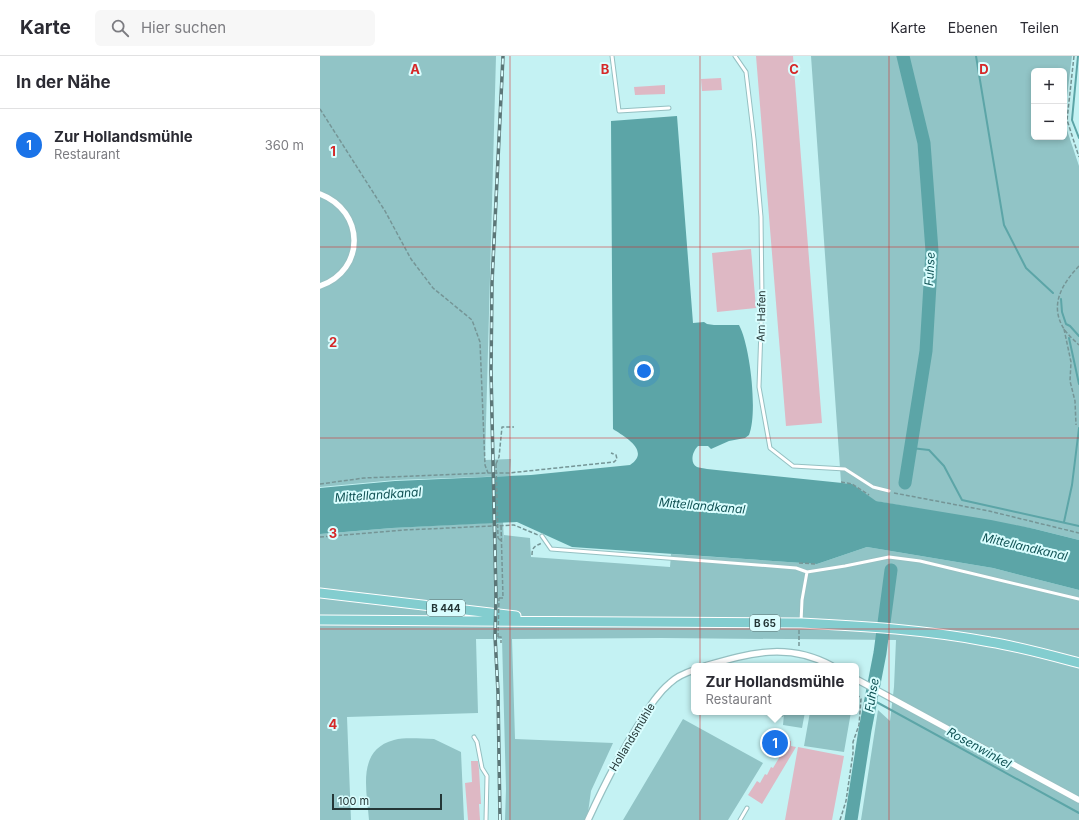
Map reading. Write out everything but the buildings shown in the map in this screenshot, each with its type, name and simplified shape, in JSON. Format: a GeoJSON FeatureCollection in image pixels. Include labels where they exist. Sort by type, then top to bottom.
{"type":"FeatureCollection","features":[{"type":"Feature","properties":{"kind":"main road","name":"B 444"},"geometry":{"type":"LineString","coordinates":[[320,593],[559,622]]}},
{"type":"Feature","properties":{"kind":"main road","name":"B 65"},"geometry":{"type":"LineString","coordinates":[[320,620],[801,623],[864,626],[989,641],[1079,663]]}},
{"type":"Feature","properties":{"kind":"street"},"geometry":{"type":"LineString","coordinates":[[320,194],[332,199],[346,213],[352,226],[354,239],[352,253],[344,270],[335,279],[320,286]]}},
{"type":"Feature","properties":{"kind":"street"},"geometry":{"type":"LineString","coordinates":[[716,663],[768,651],[799,654],[812,657],[825,663]]}},
{"type":"Feature","properties":{"kind":"street","name":"Hollandsmühle"},"geometry":{"type":"LineString","coordinates":[[588,820],[608,776],[624,747],[658,695],[670,683],[683,674],[691,671]]}},
{"type":"Feature","properties":{"kind":"street"},"geometry":{"type":"LineString","coordinates":[[859,681],[1079,800]]}},
{"type":"Feature","properties":{"kind":"lane"},"geometry":{"type":"LineString","coordinates":[[612,56],[619,111],[669,108]]}},
{"type":"Feature","properties":{"kind":"lane","name":"Am Hafen"},"geometry":{"type":"LineString","coordinates":[[735,56],[746,72],[754,139],[761,225],[762,299],[759,387],[770,448],[793,466],[845,469],[874,487],[889,491]]}},
{"type":"Feature","properties":{"kind":"lane"},"geometry":{"type":"LineString","coordinates":[[542,536],[551,549],[796,568],[806,572],[889,557],[920,561],[1079,599]]}},
{"type":"Feature","properties":{"kind":"lane"},"geometry":{"type":"LineString","coordinates":[[801,623],[802,600],[806,572]]}},
{"type":"Feature","properties":{"kind":"lane"},"geometry":{"type":"LineString","coordinates":[[474,737],[477,742],[482,768],[487,776],[486,820]]}},
{"type":"Feature","properties":{"kind":"lane"},"geometry":{"type":"LineString","coordinates":[[740,820],[747,808]]}},
{"type":"Feature","properties":{"kind":"path"},"geometry":{"type":"LineString","coordinates":[[1074,56],[1067,120],[1079,157]]}},
{"type":"Feature","properties":{"kind":"path"},"geometry":{"type":"LineString","coordinates":[[320,109],[385,212],[412,259],[433,288],[472,320],[480,342],[485,465],[488,473]]}},
{"type":"Feature","properties":{"kind":"path"},"geometry":{"type":"LineString","coordinates":[[1079,266],[1060,292],[1057,304],[1058,318],[1064,329],[1079,345]]}},
{"type":"Feature","properties":{"kind":"path"},"geometry":{"type":"LineString","coordinates":[[1064,329],[1071,362],[1070,381],[1075,401],[1076,425]]}},
{"type":"Feature","properties":{"kind":"path"},"geometry":{"type":"LineString","coordinates":[[502,542],[498,538],[496,464],[499,456],[502,427],[514,427]]}},
{"type":"Feature","properties":{"kind":"path"},"geometry":{"type":"LineString","coordinates":[[320,484],[364,478],[509,473],[614,462],[617,459],[616,455],[611,453]]}},
{"type":"Feature","properties":{"kind":"path"},"geometry":{"type":"LineString","coordinates":[[841,482],[852,484],[869,495]]}},
{"type":"Feature","properties":{"kind":"path"},"geometry":{"type":"LineString","coordinates":[[889,491],[989,511],[1079,533]]}},
{"type":"Feature","properties":{"kind":"path"},"geometry":{"type":"LineString","coordinates":[[320,537],[404,530],[514,525],[542,536]]}},
{"type":"Feature","properties":{"kind":"path"},"geometry":{"type":"LineString","coordinates":[[501,526],[503,598],[499,598],[498,637],[501,637],[501,642]]}},
{"type":"Feature","properties":{"kind":"path"},"geometry":{"type":"LineString","coordinates":[[532,555],[532,549],[534,546],[545,541]]}},
{"type":"Feature","properties":{"kind":"path"},"geometry":{"type":"LineString","coordinates":[[799,654],[799,632],[801,623]]}},
{"type":"Feature","properties":{"kind":"path"},"geometry":{"type":"LineString","coordinates":[[840,820],[846,801],[853,753],[853,742],[861,714],[861,699],[859,697]]}},
{"type":"Feature","properties":{"kind":"shaded area"},"geometry":{"type":"Polygon","coordinates":[[[320,56],[496,56],[485,460],[511,459],[510,476],[396,480],[320,487],[320,56]]]}},
{"type":"Feature","properties":{"kind":"shaded area"},"geometry":{"type":"Polygon","coordinates":[[[811,56],[1072,56],[1067,97],[1067,68],[1031,68],[1031,140],[1067,140],[1067,130],[1079,166],[1079,540],[1035,529],[875,501],[852,484],[841,482],[811,56]]]}},
{"type":"Feature","properties":{"kind":"shaded area"},"geometry":{"type":"Polygon","coordinates":[[[503,522],[504,543],[504,535],[530,538],[531,557],[670,567],[671,554],[817,564],[867,547],[993,568],[1079,590],[1079,820],[861,820],[878,710],[890,721],[894,687],[896,640],[661,638],[512,639],[515,739],[613,743],[591,791],[587,820],[505,820],[506,789],[502,639],[476,639],[478,713],[347,717],[351,820],[320,820],[320,534],[392,528],[503,522]]]}},
{"type":"Feature","properties":{"kind":"shaded area"},"geometry":{"type":"Polygon","coordinates":[[[772,715],[784,715],[783,717],[772,715]]]}},
{"type":"Feature","properties":{"kind":"shaded area"},"geometry":{"type":"Polygon","coordinates":[[[784,715],[804,715],[802,728],[783,725],[784,715]]]}},
{"type":"Feature","properties":{"kind":"shaded area"},"geometry":{"type":"Polygon","coordinates":[[[809,715],[850,715],[844,752],[804,746],[809,715]]]}},
{"type":"Feature","properties":{"kind":"shaded area"},"geometry":{"type":"Polygon","coordinates":[[[683,719],[763,763],[728,820],[623,820],[683,719]]]}},
{"type":"Feature","properties":{"kind":"shaded area"},"geometry":{"type":"Polygon","coordinates":[[[409,738],[434,739],[461,752],[464,820],[369,820],[366,773],[369,762],[374,753],[382,745],[394,740],[409,738]]]}},
{"type":"Feature","properties":{"kind":"water","name":"Mittellandkanal"},"geometry":{"type":"Polygon","coordinates":[[[677,116],[693,323],[704,322],[714,325],[739,325],[743,335],[749,363],[753,396],[752,425],[749,435],[745,438],[729,441],[711,449],[708,446],[698,446],[692,459],[695,465],[707,469],[852,484],[876,501],[991,520],[1079,540],[1079,590],[993,568],[867,547],[817,564],[572,547],[517,522],[392,528],[320,534],[320,488],[395,481],[531,475],[630,465],[636,460],[638,455],[634,445],[613,429],[611,121],[677,116]]]}},
{"type":"Feature","properties":{"kind":"waterway","name":"Fuhse"},"geometry":{"type":"LineString","coordinates":[[903,56],[924,143],[932,251],[926,351],[905,483]]}},
{"type":"Feature","properties":{"kind":"waterway"},"geometry":{"type":"LineString","coordinates":[[976,56],[1004,225],[1026,268],[1053,293]]}},
{"type":"Feature","properties":{"kind":"waterway"},"geometry":{"type":"LineString","coordinates":[[1078,56],[1072,120],[1079,138]]}},
{"type":"Feature","properties":{"kind":"waterway"},"geometry":{"type":"LineString","coordinates":[[1061,299],[1062,312],[1066,324],[1070,326],[1079,336]]}},
{"type":"Feature","properties":{"kind":"waterway"},"geometry":{"type":"LineString","coordinates":[[1069,338],[1079,384]]}},
{"type":"Feature","properties":{"kind":"waterway"},"geometry":{"type":"LineString","coordinates":[[1064,522],[1072,485],[1079,428]]}},
{"type":"Feature","properties":{"kind":"waterway"},"geometry":{"type":"LineString","coordinates":[[911,448],[929,450],[944,466],[962,500],[1079,526]]}},
{"type":"Feature","properties":{"kind":"waterway","name":"Rosenwinkel"},"geometry":{"type":"LineString","coordinates":[[851,820],[865,730],[880,653],[891,570]]}},
{"type":"Feature","properties":{"kind":"waterway","name":"Rosenwinkel"},"geometry":{"type":"LineString","coordinates":[[871,699],[1079,813]]}},
{"type":"Feature","properties":{"kind":"railway"},"geometry":{"type":"LineString","coordinates":[[500,820],[498,692],[495,636],[496,597],[491,371],[492,283],[503,56]]}},
{"type":"Feature","properties":{"kind":"place","name":"Zur Hollandsmühle"},"geometry":{"type":"Point","coordinates":[775,743]}}]}
